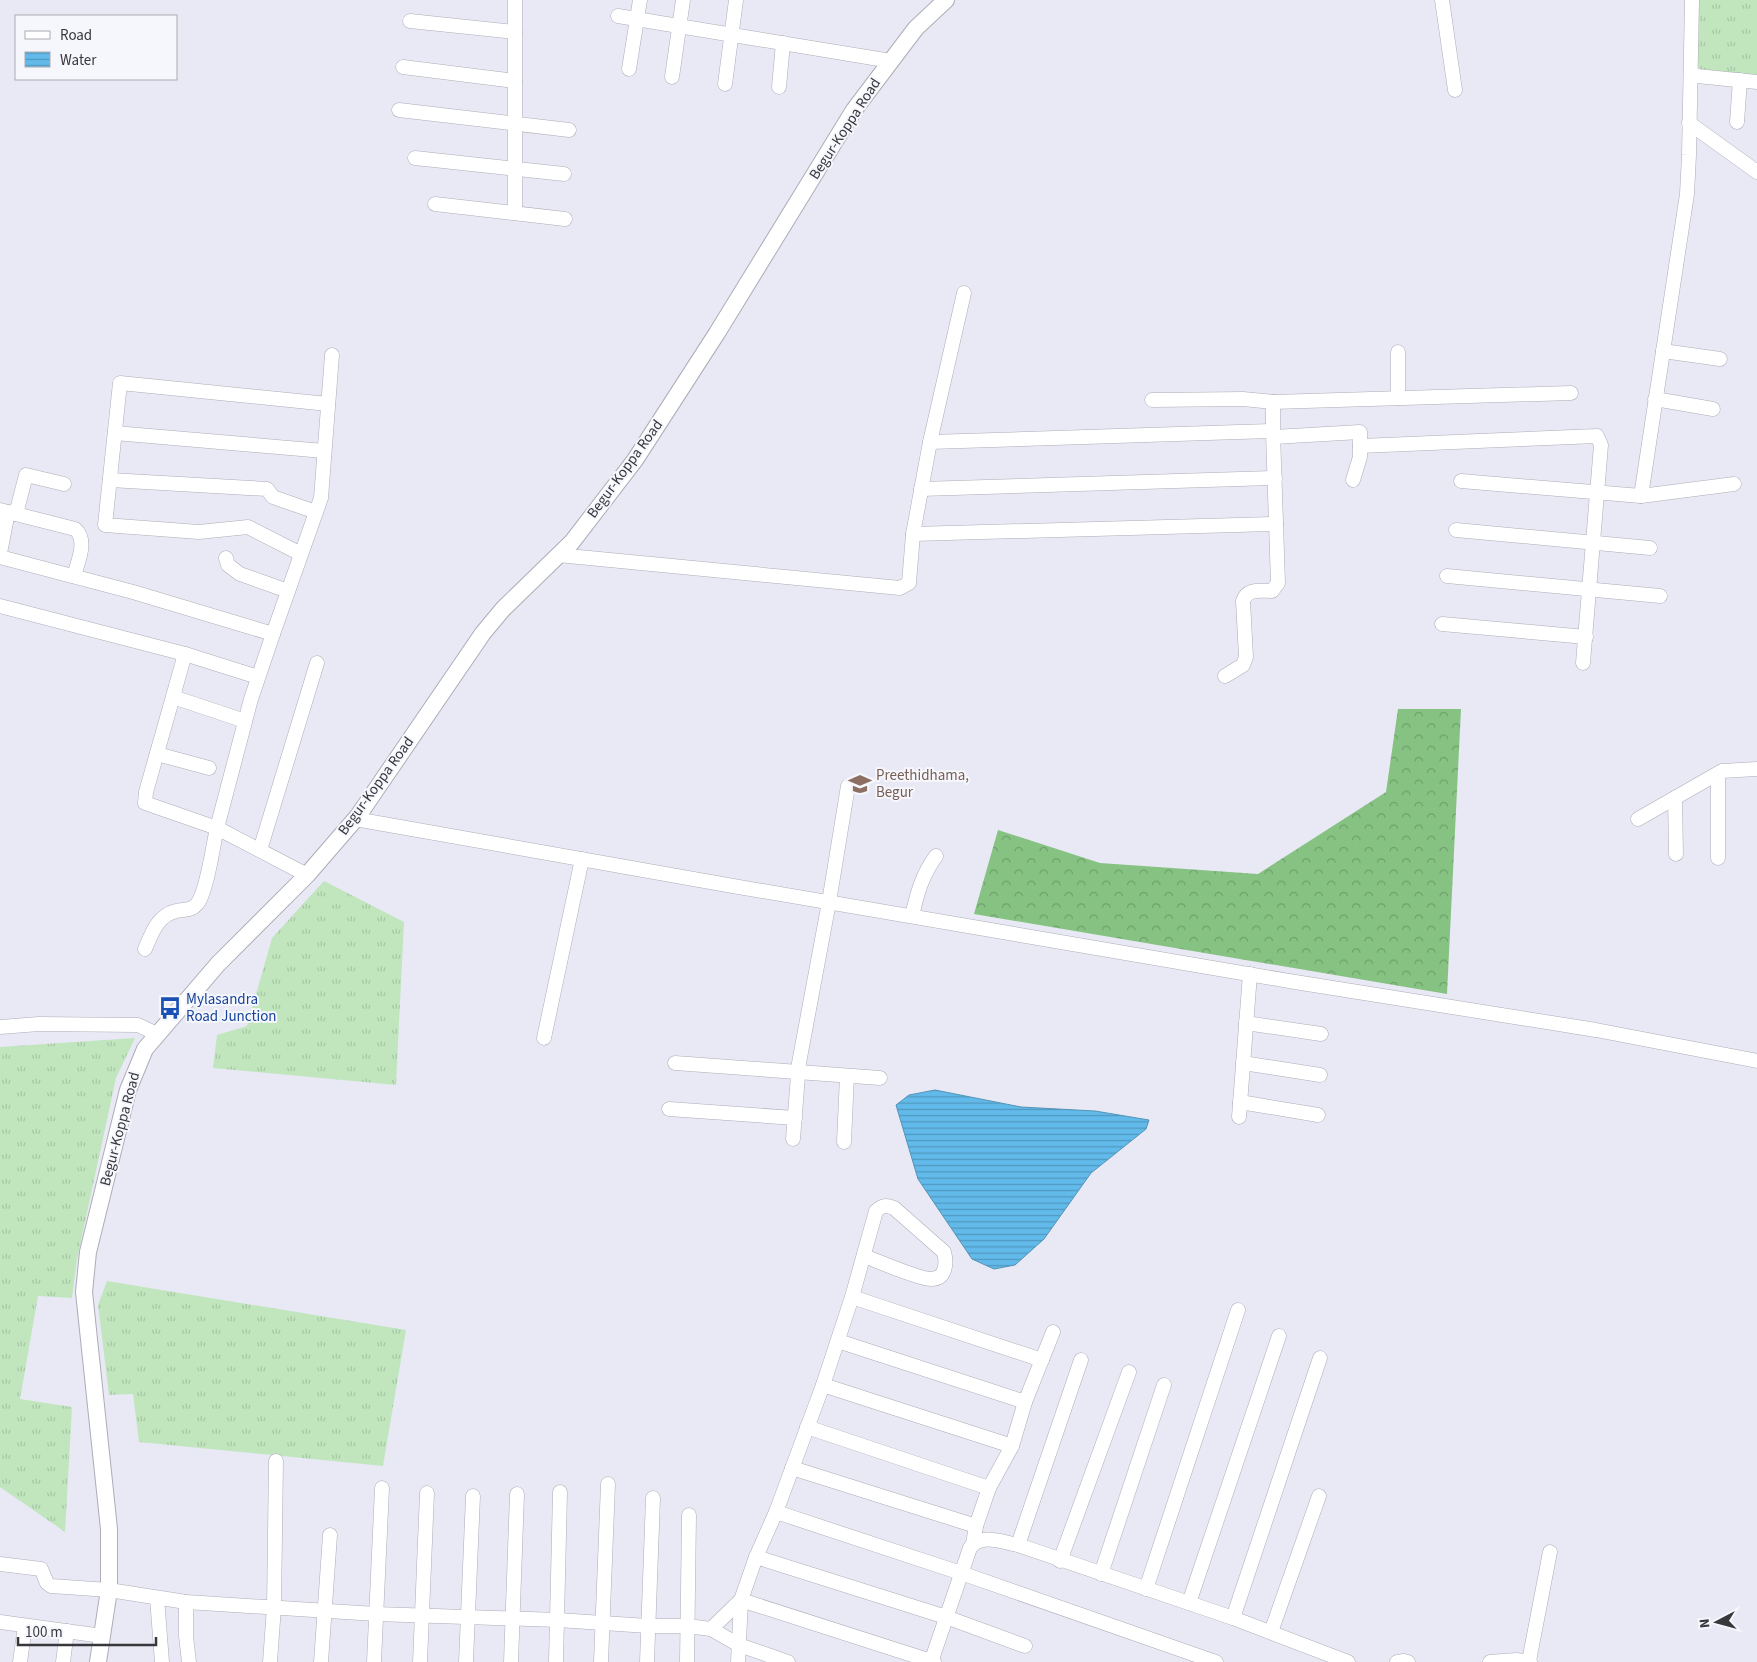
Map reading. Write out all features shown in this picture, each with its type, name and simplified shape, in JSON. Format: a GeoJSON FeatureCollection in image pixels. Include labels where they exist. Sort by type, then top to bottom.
{"type":"FeatureCollection","features":[{"type":"Feature","properties":{"kind":"main road","name":"Begur-Koppa Road"},"geometry":{"type":"LineString","coordinates":[[98,1662],[109,1590],[110,1529],[84,1292],[88,1252],[128,1090],[145,1049],[218,964],[308,875],[355,819],[483,633],[503,608],[572,542],[635,460],[717,333],[854,110],[916,28],[946,0]]}},
{"type":"Feature","properties":{"kind":"street"},"geometry":{"type":"LineString","coordinates":[[515,0],[515,213]]}},
{"type":"Feature","properties":{"kind":"street"},"geometry":{"type":"LineString","coordinates":[[629,68],[640,0]]}},
{"type":"Feature","properties":{"kind":"street"},"geometry":{"type":"LineString","coordinates":[[672,77],[684,0]]}},
{"type":"Feature","properties":{"kind":"street"},"geometry":{"type":"LineString","coordinates":[[726,84],[736,0]]}},
{"type":"Feature","properties":{"kind":"street"},"geometry":{"type":"LineString","coordinates":[[1442,0],[1455,90]]}},
{"type":"Feature","properties":{"kind":"street"},"geometry":{"type":"LineString","coordinates":[[1641,496],[1687,194],[1692,0]]}},
{"type":"Feature","properties":{"kind":"street"},"geometry":{"type":"LineString","coordinates":[[618,16],[891,61]]}},
{"type":"Feature","properties":{"kind":"street"},"geometry":{"type":"LineString","coordinates":[[410,21],[515,32]]}},
{"type":"Feature","properties":{"kind":"street"},"geometry":{"type":"LineString","coordinates":[[778,87],[783,43]]}},
{"type":"Feature","properties":{"kind":"street"},"geometry":{"type":"LineString","coordinates":[[403,67],[515,81]]}},
{"type":"Feature","properties":{"kind":"street"},"geometry":{"type":"LineString","coordinates":[[1691,74],[1757,82]]}},
{"type":"Feature","properties":{"kind":"street"},"geometry":{"type":"LineString","coordinates":[[1737,122],[1740,80]]}},
{"type":"Feature","properties":{"kind":"street"},"geometry":{"type":"LineString","coordinates":[[399,110],[569,130]]}},
{"type":"Feature","properties":{"kind":"street"},"geometry":{"type":"LineString","coordinates":[[1689,123],[1757,172]]}},
{"type":"Feature","properties":{"kind":"street"},"geometry":{"type":"LineString","coordinates":[[415,158],[564,174]]}},
{"type":"Feature","properties":{"kind":"street"},"geometry":{"type":"LineString","coordinates":[[435,204],[565,219]]}},
{"type":"Feature","properties":{"kind":"street"},"geometry":{"type":"LineString","coordinates":[[558,555],[900,588],[909,584],[913,534],[921,489],[964,293]]}},
{"type":"Feature","properties":{"kind":"street"},"geometry":{"type":"LineString","coordinates":[[1663,351],[1720,359]]}},
{"type":"Feature","properties":{"kind":"street"},"geometry":{"type":"LineString","coordinates":[[1398,352],[1398,398]]}},
{"type":"Feature","properties":{"kind":"street"},"geometry":{"type":"LineString","coordinates":[[145,949],[154,926],[163,918],[175,912],[191,910],[199,902],[204,887],[217,828],[258,677],[321,498],[332,355]]}},
{"type":"Feature","properties":{"kind":"street"},"geometry":{"type":"LineString","coordinates":[[301,554],[248,527],[199,532],[106,525],[120,384],[328,404]]}},
{"type":"Feature","properties":{"kind":"street"},"geometry":{"type":"LineString","coordinates":[[1152,400],[1243,399],[1273,402],[1571,393]]}},
{"type":"Feature","properties":{"kind":"street"},"geometry":{"type":"LineString","coordinates":[[1656,399],[1713,409]]}},
{"type":"Feature","properties":{"kind":"street"},"geometry":{"type":"LineString","coordinates":[[1225,676],[1242,665],[1246,657],[1243,601],[1245,596],[1251,591],[1272,591],[1278,584],[1273,402]]}},
{"type":"Feature","properties":{"kind":"street"},"geometry":{"type":"LineString","coordinates":[[930,442],[1260,431],[1270,431],[1273,435],[1360,432],[1360,457],[1353,480]]}},
{"type":"Feature","properties":{"kind":"street"},"geometry":{"type":"LineString","coordinates":[[115,433],[324,451]]}},
{"type":"Feature","properties":{"kind":"street"},"geometry":{"type":"LineString","coordinates":[[1360,446],[1597,436],[1601,445],[1584,662]]}},
{"type":"Feature","properties":{"kind":"street"},"geometry":{"type":"LineString","coordinates":[[0,553],[8,512],[26,475],[64,484]]}},
{"type":"Feature","properties":{"kind":"street"},"geometry":{"type":"LineString","coordinates":[[921,489],[1275,478]]}},
{"type":"Feature","properties":{"kind":"street"},"geometry":{"type":"LineString","coordinates":[[110,480],[267,490],[273,497],[316,512]]}},
{"type":"Feature","properties":{"kind":"street"},"geometry":{"type":"LineString","coordinates":[[1461,481],[1641,496],[1734,484]]}},
{"type":"Feature","properties":{"kind":"street"},"geometry":{"type":"LineString","coordinates":[[8,512],[75,530],[80,534],[82,546],[74,576]]}},
{"type":"Feature","properties":{"kind":"street"},"geometry":{"type":"LineString","coordinates":[[913,534],[1276,524]]}},
{"type":"Feature","properties":{"kind":"street"},"geometry":{"type":"LineString","coordinates":[[1456,530],[1650,548]]}},
{"type":"Feature","properties":{"kind":"street"},"geometry":{"type":"LineString","coordinates":[[0,557],[204,612],[273,634]]}},
{"type":"Feature","properties":{"kind":"street"},"geometry":{"type":"LineString","coordinates":[[226,558],[228,565],[240,574],[288,591]]}},
{"type":"Feature","properties":{"kind":"street"},"geometry":{"type":"LineString","coordinates":[[1447,576],[1660,596]]}},
{"type":"Feature","properties":{"kind":"street"},"geometry":{"type":"LineString","coordinates":[[0,606],[185,654],[258,677]]}},
{"type":"Feature","properties":{"kind":"street"},"geometry":{"type":"LineString","coordinates":[[1442,624],[1586,638]]}},
{"type":"Feature","properties":{"kind":"street"},"geometry":{"type":"LineString","coordinates":[[185,654],[146,792],[145,803],[217,828],[308,875]]}},
{"type":"Feature","properties":{"kind":"street"},"geometry":{"type":"LineString","coordinates":[[260,850],[317,663]]}},
{"type":"Feature","properties":{"kind":"street"},"geometry":{"type":"LineString","coordinates":[[173,697],[245,721]]}},
{"type":"Feature","properties":{"kind":"street"},"geometry":{"type":"LineString","coordinates":[[157,754],[209,768]]}},
{"type":"Feature","properties":{"kind":"street"},"geometry":{"type":"LineString","coordinates":[[1638,819],[1722,771],[1757,769]]}},
{"type":"Feature","properties":{"kind":"street"},"geometry":{"type":"LineString","coordinates":[[1718,774],[1718,858]]}},
{"type":"Feature","properties":{"kind":"street"},"geometry":{"type":"LineString","coordinates":[[793,1139],[797,1072],[848,786]]}},
{"type":"Feature","properties":{"kind":"street"},"geometry":{"type":"LineString","coordinates":[[1675,798],[1676,854]]}},
{"type":"Feature","properties":{"kind":"street"},"geometry":{"type":"LineString","coordinates":[[355,819],[1250,974],[1596,1030],[1757,1061]]}},
{"type":"Feature","properties":{"kind":"street"},"geometry":{"type":"LineString","coordinates":[[912,916],[922,880],[928,866],[936,856]]}},
{"type":"Feature","properties":{"kind":"street"},"geometry":{"type":"LineString","coordinates":[[544,1038],[582,859]]}},
{"type":"Feature","properties":{"kind":"street"},"geometry":{"type":"LineString","coordinates":[[1239,1118],[1250,974]]}},
{"type":"Feature","properties":{"kind":"street"},"geometry":{"type":"LineString","coordinates":[[1246,1023],[1321,1034]]}},
{"type":"Feature","properties":{"kind":"street"},"geometry":{"type":"LineString","coordinates":[[0,1027],[39,1024],[138,1025],[157,1034]]}},
{"type":"Feature","properties":{"kind":"street"},"geometry":{"type":"LineString","coordinates":[[674,1063],[880,1078]]}},
{"type":"Feature","properties":{"kind":"street"},"geometry":{"type":"LineString","coordinates":[[1243,1063],[1320,1075]]}},
{"type":"Feature","properties":{"kind":"street"},"geometry":{"type":"LineString","coordinates":[[844,1142],[847,1076]]}},
{"type":"Feature","properties":{"kind":"street"},"geometry":{"type":"LineString","coordinates":[[1240,1102],[1318,1114]]}},
{"type":"Feature","properties":{"kind":"street"},"geometry":{"type":"LineString","coordinates":[[669,1109],[795,1118]]}},
{"type":"Feature","properties":{"kind":"street"},"geometry":{"type":"LineString","coordinates":[[738,1662],[741,1600],[823,1385],[852,1297],[876,1211],[886,1205],[894,1208],[944,1252],[946,1260],[944,1270],[940,1276],[932,1279],[921,1277],[864,1256]]}},
{"type":"Feature","properties":{"kind":"street"},"geometry":{"type":"LineString","coordinates":[[852,1297],[1042,1360]]}},
{"type":"Feature","properties":{"kind":"street"},"geometry":{"type":"LineString","coordinates":[[1146,1589],[1238,1310]]}},
{"type":"Feature","properties":{"kind":"street"},"geometry":{"type":"LineString","coordinates":[[741,1600],[933,1662],[961,1572],[973,1544],[976,1526],[989,1488],[1012,1446],[1025,1402],[1053,1332]]}},
{"type":"Feature","properties":{"kind":"street"},"geometry":{"type":"LineString","coordinates":[[1189,1603],[1279,1336]]}},
{"type":"Feature","properties":{"kind":"street"},"geometry":{"type":"LineString","coordinates":[[838,1341],[1025,1402]]}},
{"type":"Feature","properties":{"kind":"street"},"geometry":{"type":"LineString","coordinates":[[1233,1618],[1320,1358]]}},
{"type":"Feature","properties":{"kind":"street"},"geometry":{"type":"LineString","coordinates":[[1018,1545],[1081,1360]]}},
{"type":"Feature","properties":{"kind":"street"},"geometry":{"type":"LineString","coordinates":[[1060,1561],[1128,1372]]}},
{"type":"Feature","properties":{"kind":"street"},"geometry":{"type":"LineString","coordinates":[[823,1385],[1012,1446]]}},
{"type":"Feature","properties":{"kind":"street"},"geometry":{"type":"LineString","coordinates":[[1101,1574],[1164,1385]]}},
{"type":"Feature","properties":{"kind":"street"},"geometry":{"type":"LineString","coordinates":[[807,1427],[989,1488]]}},
{"type":"Feature","properties":{"kind":"street"},"geometry":{"type":"LineString","coordinates":[[270,1662],[274,1607],[276,1460]]}},
{"type":"Feature","properties":{"kind":"street"},"geometry":{"type":"LineString","coordinates":[[792,1468],[976,1526]]}},
{"type":"Feature","properties":{"kind":"street"},"geometry":{"type":"LineString","coordinates":[[601,1662],[608,1484]]}},
{"type":"Feature","properties":{"kind":"street"},"geometry":{"type":"LineString","coordinates":[[374,1662],[382,1488]]}},
{"type":"Feature","properties":{"kind":"street"},"geometry":{"type":"LineString","coordinates":[[556,1662],[560,1492]]}},
{"type":"Feature","properties":{"kind":"street"},"geometry":{"type":"LineString","coordinates":[[420,1662],[427,1493]]}},
{"type":"Feature","properties":{"kind":"street"},"geometry":{"type":"LineString","coordinates":[[511,1662],[517,1494]]}},
{"type":"Feature","properties":{"kind":"street"},"geometry":{"type":"LineString","coordinates":[[466,1662],[473,1496]]}},
{"type":"Feature","properties":{"kind":"street"},"geometry":{"type":"LineString","coordinates":[[1271,1632],[1319,1496]]}},
{"type":"Feature","properties":{"kind":"street"},"geometry":{"type":"LineString","coordinates":[[647,1662],[653,1498]]}},
{"type":"Feature","properties":{"kind":"street"},"geometry":{"type":"LineString","coordinates":[[776,1512],[961,1572],[1212,1661]]}},
{"type":"Feature","properties":{"kind":"street"},"geometry":{"type":"LineString","coordinates":[[687,1662],[689,1515]]}},
{"type":"Feature","properties":{"kind":"street"},"geometry":{"type":"LineString","coordinates":[[321,1662],[330,1535]]}},
{"type":"Feature","properties":{"kind":"street"},"geometry":{"type":"LineString","coordinates":[[973,1544],[983,1539],[990,1539],[1018,1545],[1060,1561],[1233,1618],[1348,1662]]}},
{"type":"Feature","properties":{"kind":"street"},"geometry":{"type":"LineString","coordinates":[[1490,1662],[1530,1662],[1550,1552]]}},
{"type":"Feature","properties":{"kind":"street"},"geometry":{"type":"LineString","coordinates":[[756,1557],[946,1617],[1025,1646]]}},
{"type":"Feature","properties":{"kind":"street"},"geometry":{"type":"LineString","coordinates":[[0,1564],[41,1569],[47,1583],[51,1586],[109,1590],[186,1602],[376,1614],[558,1620],[648,1626],[687,1626],[711,1629],[739,1645],[781,1661]]}},
{"type":"Feature","properties":{"kind":"street"},"geometry":{"type":"LineString","coordinates":[[157,1598],[162,1662]]}},
{"type":"Feature","properties":{"kind":"street"},"geometry":{"type":"LineString","coordinates":[[711,1629],[741,1600]]}},
{"type":"Feature","properties":{"kind":"street"},"geometry":{"type":"LineString","coordinates":[[186,1602],[186,1636],[189,1662]]}},
{"type":"Feature","properties":{"kind":"street"},"geometry":{"type":"LineString","coordinates":[[0,1622],[102,1636]]}},
{"type":"Feature","properties":{"kind":"street"},"geometry":{"type":"LineString","coordinates":[[20,1662],[25,1626]]}},
{"type":"Feature","properties":{"kind":"street"},"geometry":{"type":"LineString","coordinates":[[63,1662],[67,1631]]}},
{"type":"Feature","properties":{"kind":"street"},"geometry":{"type":"LineString","coordinates":[[1396,1662],[1404,1660],[1408,1662]]}},
{"type":"Feature","properties":{"kind":"green space"},"geometry":{"type":"Polygon","coordinates":[[[1697,0],[1757,0],[1757,76],[1701,71],[1694,60],[1697,0]]]}},
{"type":"Feature","properties":{"kind":"green space"},"geometry":{"type":"Polygon","coordinates":[[[1398,709],[1461,709],[1447,994],[974,914],[998,830],[1100,863],[1258,874],[1386,792],[1398,709]]]}},
{"type":"Feature","properties":{"kind":"green space"},"geometry":{"type":"Polygon","coordinates":[[[324,881],[404,922],[396,1085],[213,1068],[217,1035],[247,1026],[272,938],[324,881]]]}},
{"type":"Feature","properties":{"kind":"green space"},"geometry":{"type":"Polygon","coordinates":[[[135,1038],[116,1078],[77,1259],[72,1298],[38,1296],[20,1399],[72,1407],[65,1532],[0,1487],[0,1047],[135,1038]]]}},
{"type":"Feature","properties":{"kind":"green space"},"geometry":{"type":"Polygon","coordinates":[[[107,1281],[406,1330],[383,1466],[139,1442],[133,1394],[109,1395],[98,1305],[107,1281]]]}},
{"type":"Feature","properties":{"kind":"water"},"geometry":{"type":"Polygon","coordinates":[[[935,1090],[1021,1107],[1095,1111],[1149,1120],[1146,1129],[1091,1173],[1044,1239],[1015,1265],[994,1269],[972,1259],[918,1179],[896,1105],[909,1095],[935,1090]]]}},
{"type":"Feature","properties":{"kind":"place","name":"Preethidhama, Begur"},"geometry":{"type":"Point","coordinates":[860,784]}},
{"type":"Feature","properties":{"kind":"place","name":"Mylasandra Road Junction"},"geometry":{"type":"Point","coordinates":[170,1008]}}]}
